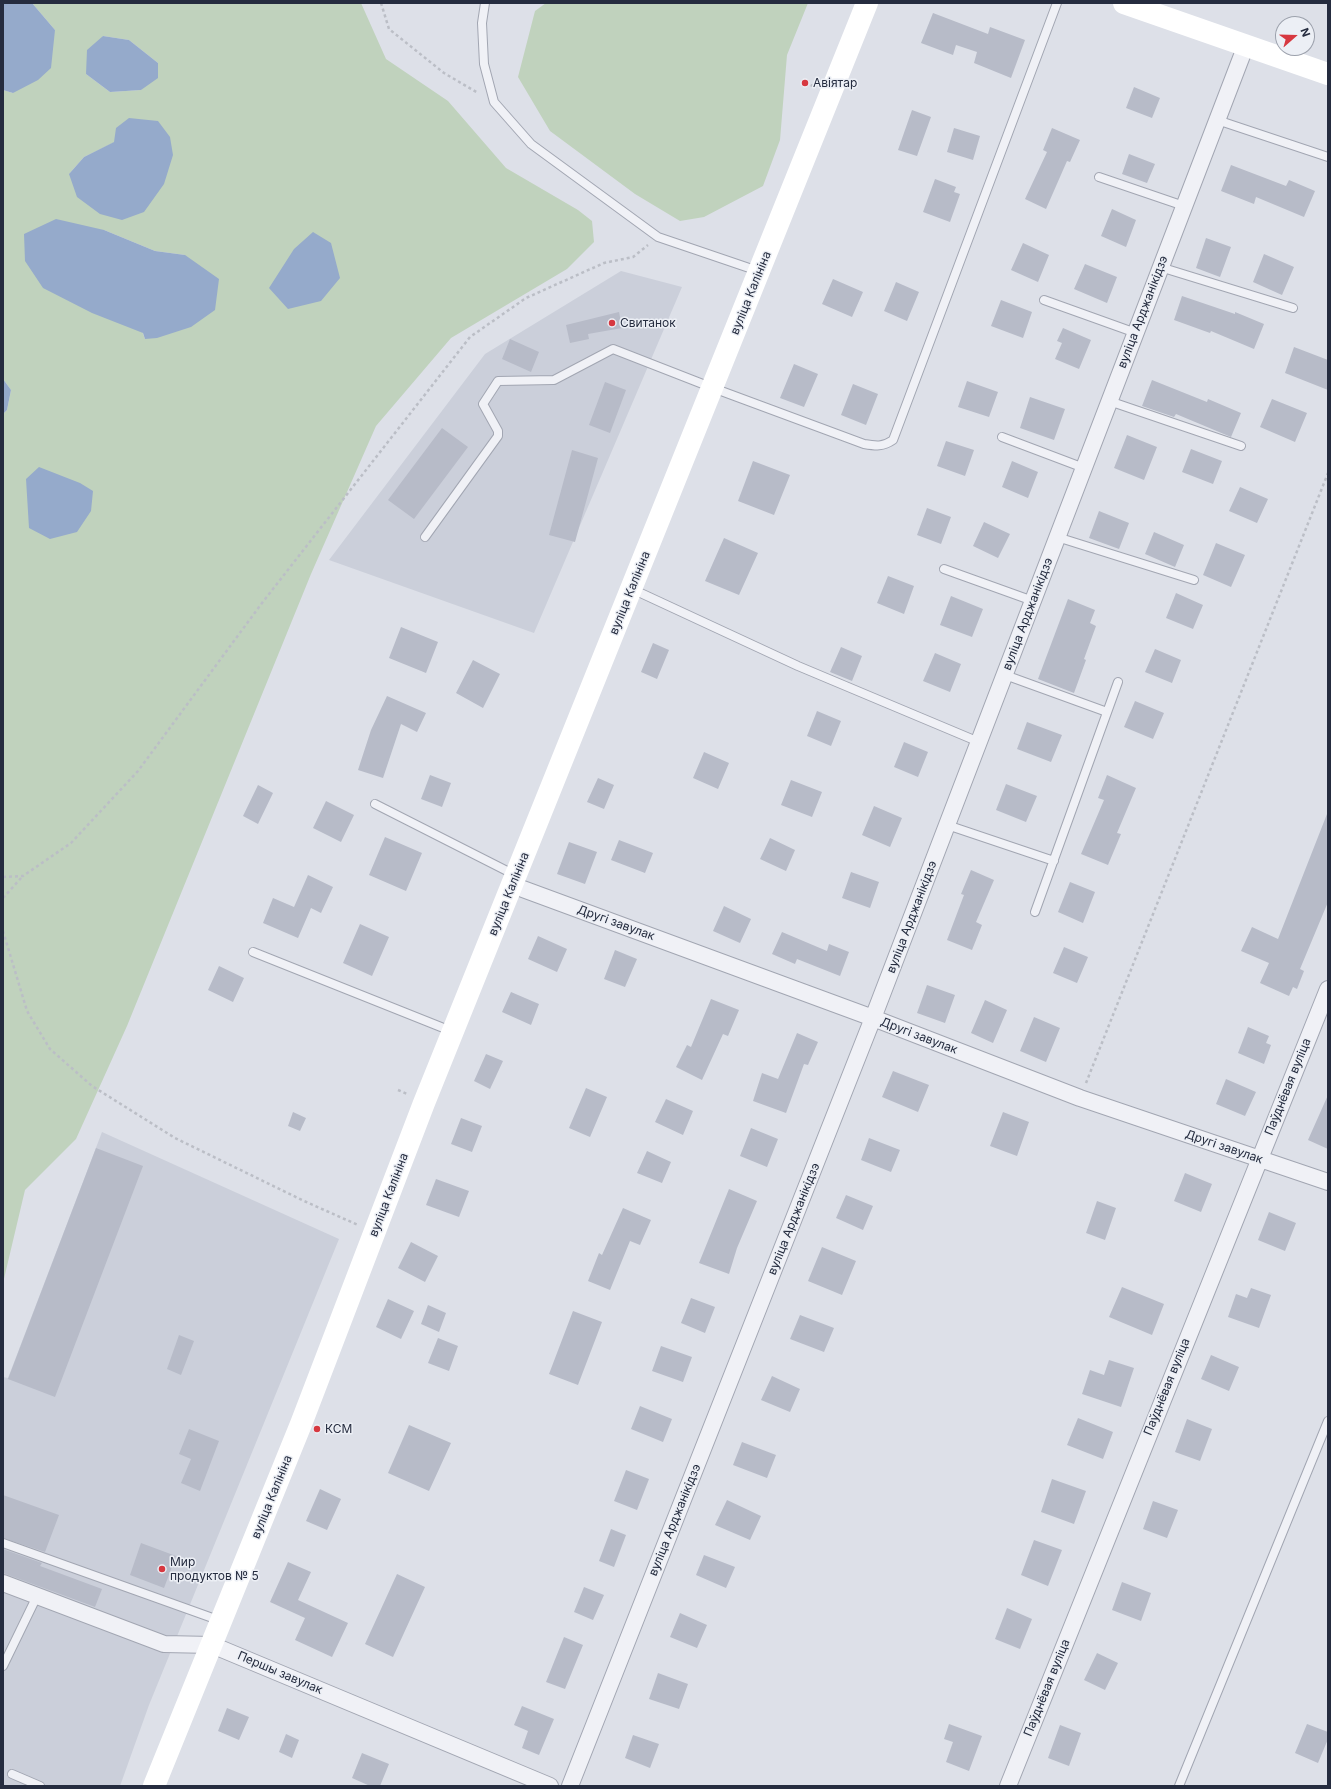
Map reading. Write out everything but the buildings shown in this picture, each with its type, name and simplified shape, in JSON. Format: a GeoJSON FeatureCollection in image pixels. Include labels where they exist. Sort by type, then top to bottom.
{"type":"FeatureCollection","features":[{"type":"Feature","properties":{"kind":"street","name":"вуліца Калініна"},"geometry":{"type":"LineString","coordinates":[[154,1786],[304,1416],[453,1032],[867,3]]}},
{"type":"Feature","properties":{"kind":"street"},"geometry":{"type":"LineString","coordinates":[[1124,3],[1148,7],[1246,45],[1328,74]]}},
{"type":"Feature","properties":{"kind":"street","name":"вуліца Арджанікідзэ"},"geometry":{"type":"LineString","coordinates":[[570,1786],[873,1018],[1246,45]]}},
{"type":"Feature","properties":{"kind":"street","name":"Другі завулак"},"geometry":{"type":"LineString","coordinates":[[514,880],[1080,1098],[1328,1182]]}},
{"type":"Feature","properties":{"kind":"street","name":"Паўднёвая вуліца"},"geometry":{"type":"LineString","coordinates":[[1008,1786],[1258,1159],[1328,989]]}},
{"type":"Feature","properties":{"kind":"street","name":"Першы завулак"},"geometry":{"type":"LineString","coordinates":[[3,1583],[164,1644],[212,1644],[550,1786]]}},
{"type":"Feature","properties":{"kind":"lane"},"geometry":{"type":"LineString","coordinates":[[485,3],[482,23],[484,64],[494,102],[531,144],[658,237],[759,271]]}},
{"type":"Feature","properties":{"kind":"lane"},"geometry":{"type":"LineString","coordinates":[[425,537],[498,436],[498,431],[483,404],[498,381],[554,380],[613,349],[864,444],[876,447],[886,445],[893,440],[1057,3]]}},
{"type":"Feature","properties":{"kind":"lane"},"geometry":{"type":"LineString","coordinates":[[1217,120],[1328,157]]}},
{"type":"Feature","properties":{"kind":"lane"},"geometry":{"type":"LineString","coordinates":[[1099,176],[1184,206]]}},
{"type":"Feature","properties":{"kind":"lane"},"geometry":{"type":"LineString","coordinates":[[1160,267],[1293,308]]}},
{"type":"Feature","properties":{"kind":"lane"},"geometry":{"type":"LineString","coordinates":[[1044,300],[1136,332]]}},
{"type":"Feature","properties":{"kind":"lane"},"geometry":{"type":"LineString","coordinates":[[1109,401],[1241,446]]}},
{"type":"Feature","properties":{"kind":"lane"},"geometry":{"type":"LineString","coordinates":[[1002,437],[1084,468]]}},
{"type":"Feature","properties":{"kind":"lane"},"geometry":{"type":"LineString","coordinates":[[1057,537],[1194,580]]}},
{"type":"Feature","properties":{"kind":"lane"},"geometry":{"type":"LineString","coordinates":[[944,569],[1033,601]]}},
{"type":"Feature","properties":{"kind":"lane"},"geometry":{"type":"LineString","coordinates":[[632,589],[812,672],[979,742]]}},
{"type":"Feature","properties":{"kind":"lane"},"geometry":{"type":"LineString","coordinates":[[1005,675],[1107,712]]}},
{"type":"Feature","properties":{"kind":"lane"},"geometry":{"type":"LineString","coordinates":[[1035,912],[1118,682]]}},
{"type":"Feature","properties":{"kind":"lane"},"geometry":{"type":"LineString","coordinates":[[375,804],[514,880]]}},
{"type":"Feature","properties":{"kind":"lane"},"geometry":{"type":"LineString","coordinates":[[947,825],[1054,861]]}},
{"type":"Feature","properties":{"kind":"lane"},"geometry":{"type":"LineString","coordinates":[[254,952],[453,1032]]}},
{"type":"Feature","properties":{"kind":"lane"},"geometry":{"type":"LineString","coordinates":[[1179,1786],[1328,1421]]}},
{"type":"Feature","properties":{"kind":"lane"},"geometry":{"type":"LineString","coordinates":[[3,1543],[222,1621]]}},
{"type":"Feature","properties":{"kind":"lane"},"geometry":{"type":"LineString","coordinates":[[3,1666],[37,1596]]}},
{"type":"Feature","properties":{"kind":"lane"},"geometry":{"type":"LineString","coordinates":[[12,1774],[40,1786]]}},
{"type":"Feature","properties":{"kind":"path"},"geometry":{"type":"LineString","coordinates":[[381,3],[389,29],[444,73],[494,102]]}},
{"type":"Feature","properties":{"kind":"path"},"geometry":{"type":"LineString","coordinates":[[3,898],[23,876],[71,843],[138,771],[262,603],[470,337],[526,298],[604,263],[633,257],[658,237]]}},
{"type":"Feature","properties":{"kind":"path"},"geometry":{"type":"LineString","coordinates":[[1080,1098],[1328,473]]}},
{"type":"Feature","properties":{"kind":"path"},"geometry":{"type":"LineString","coordinates":[[3,877],[23,876]]}},
{"type":"Feature","properties":{"kind":"path"},"geometry":{"type":"LineString","coordinates":[[3,931],[27,1011],[50,1049],[92,1086],[175,1138],[304,1201],[375,1232]]}},
{"type":"Feature","properties":{"kind":"shaded area"},"geometry":{"type":"Polygon","coordinates":[[[621,271],[682,287],[534,633],[329,560],[485,354],[621,271]]]}},
{"type":"Feature","properties":{"kind":"shaded area"},"geometry":{"type":"Polygon","coordinates":[[[102,1132],[339,1239],[149,1705],[120,1786],[3,1786],[3,1377],[8,1378],[102,1132]]]}},
{"type":"Feature","properties":{"kind":"green space"},"geometry":{"type":"Polygon","coordinates":[[[32,3],[361,3],[386,59],[448,101],[506,168],[578,210],[592,221],[594,242],[567,269],[451,338],[376,426],[311,574],[127,1026],[76,1139],[25,1190],[3,1283],[3,414],[7,410],[11,390],[3,379],[3,90],[13,93],[55,30],[32,3]],[[103,36],[86,74],[110,92],[141,90],[158,63],[129,40],[103,36]],[[115,142],[84,157],[69,174],[115,142]],[[104,230],[145,339],[185,255],[155,251],[104,230]]]}},
{"type":"Feature","properties":{"kind":"green space"},"geometry":{"type":"Polygon","coordinates":[[[546,3],[808,3],[787,55],[780,140],[763,186],[704,217],[680,221],[635,194],[550,131],[518,77],[535,11],[546,3]]]}},
{"type":"Feature","properties":{"kind":"water"},"geometry":{"type":"Polygon","coordinates":[[[3,3],[32,3],[55,30],[51,68],[38,80],[13,93],[3,90],[3,3]]]}},
{"type":"Feature","properties":{"kind":"water"},"geometry":{"type":"Polygon","coordinates":[[[103,36],[129,40],[158,63],[158,78],[141,90],[110,92],[86,74],[87,50],[103,36]]]}},
{"type":"Feature","properties":{"kind":"water"},"geometry":{"type":"Polygon","coordinates":[[[129,118],[158,121],[170,137],[173,155],[164,184],[144,212],[122,220],[100,214],[77,197],[69,174],[84,157],[114,142],[116,128],[129,118]]]}},
{"type":"Feature","properties":{"kind":"water"},"geometry":{"type":"Polygon","coordinates":[[[56,219],[104,230],[155,251],[185,255],[219,279],[215,310],[191,327],[157,338],[145,339],[143,333],[92,313],[43,288],[25,261],[24,234],[56,219]]]}},
{"type":"Feature","properties":{"kind":"water"},"geometry":{"type":"Polygon","coordinates":[[[313,232],[331,243],[340,278],[321,301],[288,309],[269,288],[294,249],[313,232]]]}},
{"type":"Feature","properties":{"kind":"water"},"geometry":{"type":"Polygon","coordinates":[[[3,379],[11,390],[7,410],[3,414],[3,379]]]}},
{"type":"Feature","properties":{"kind":"water"},"geometry":{"type":"Polygon","coordinates":[[[39,467],[80,483],[93,491],[91,511],[77,532],[50,539],[29,528],[26,479],[39,467]]]}},
{"type":"Feature","properties":{"kind":"place","name":"Авіятар"},"geometry":{"type":"Point","coordinates":[805,83]}},
{"type":"Feature","properties":{"kind":"place","name":"Свитанок"},"geometry":{"type":"Point","coordinates":[612,323]}},
{"type":"Feature","properties":{"kind":"place","name":"КСМ"},"geometry":{"type":"Point","coordinates":[317,1429]}},
{"type":"Feature","properties":{"kind":"place","name":"Мир продуктов № 5"},"geometry":{"type":"Point","coordinates":[162,1569]}}]}
